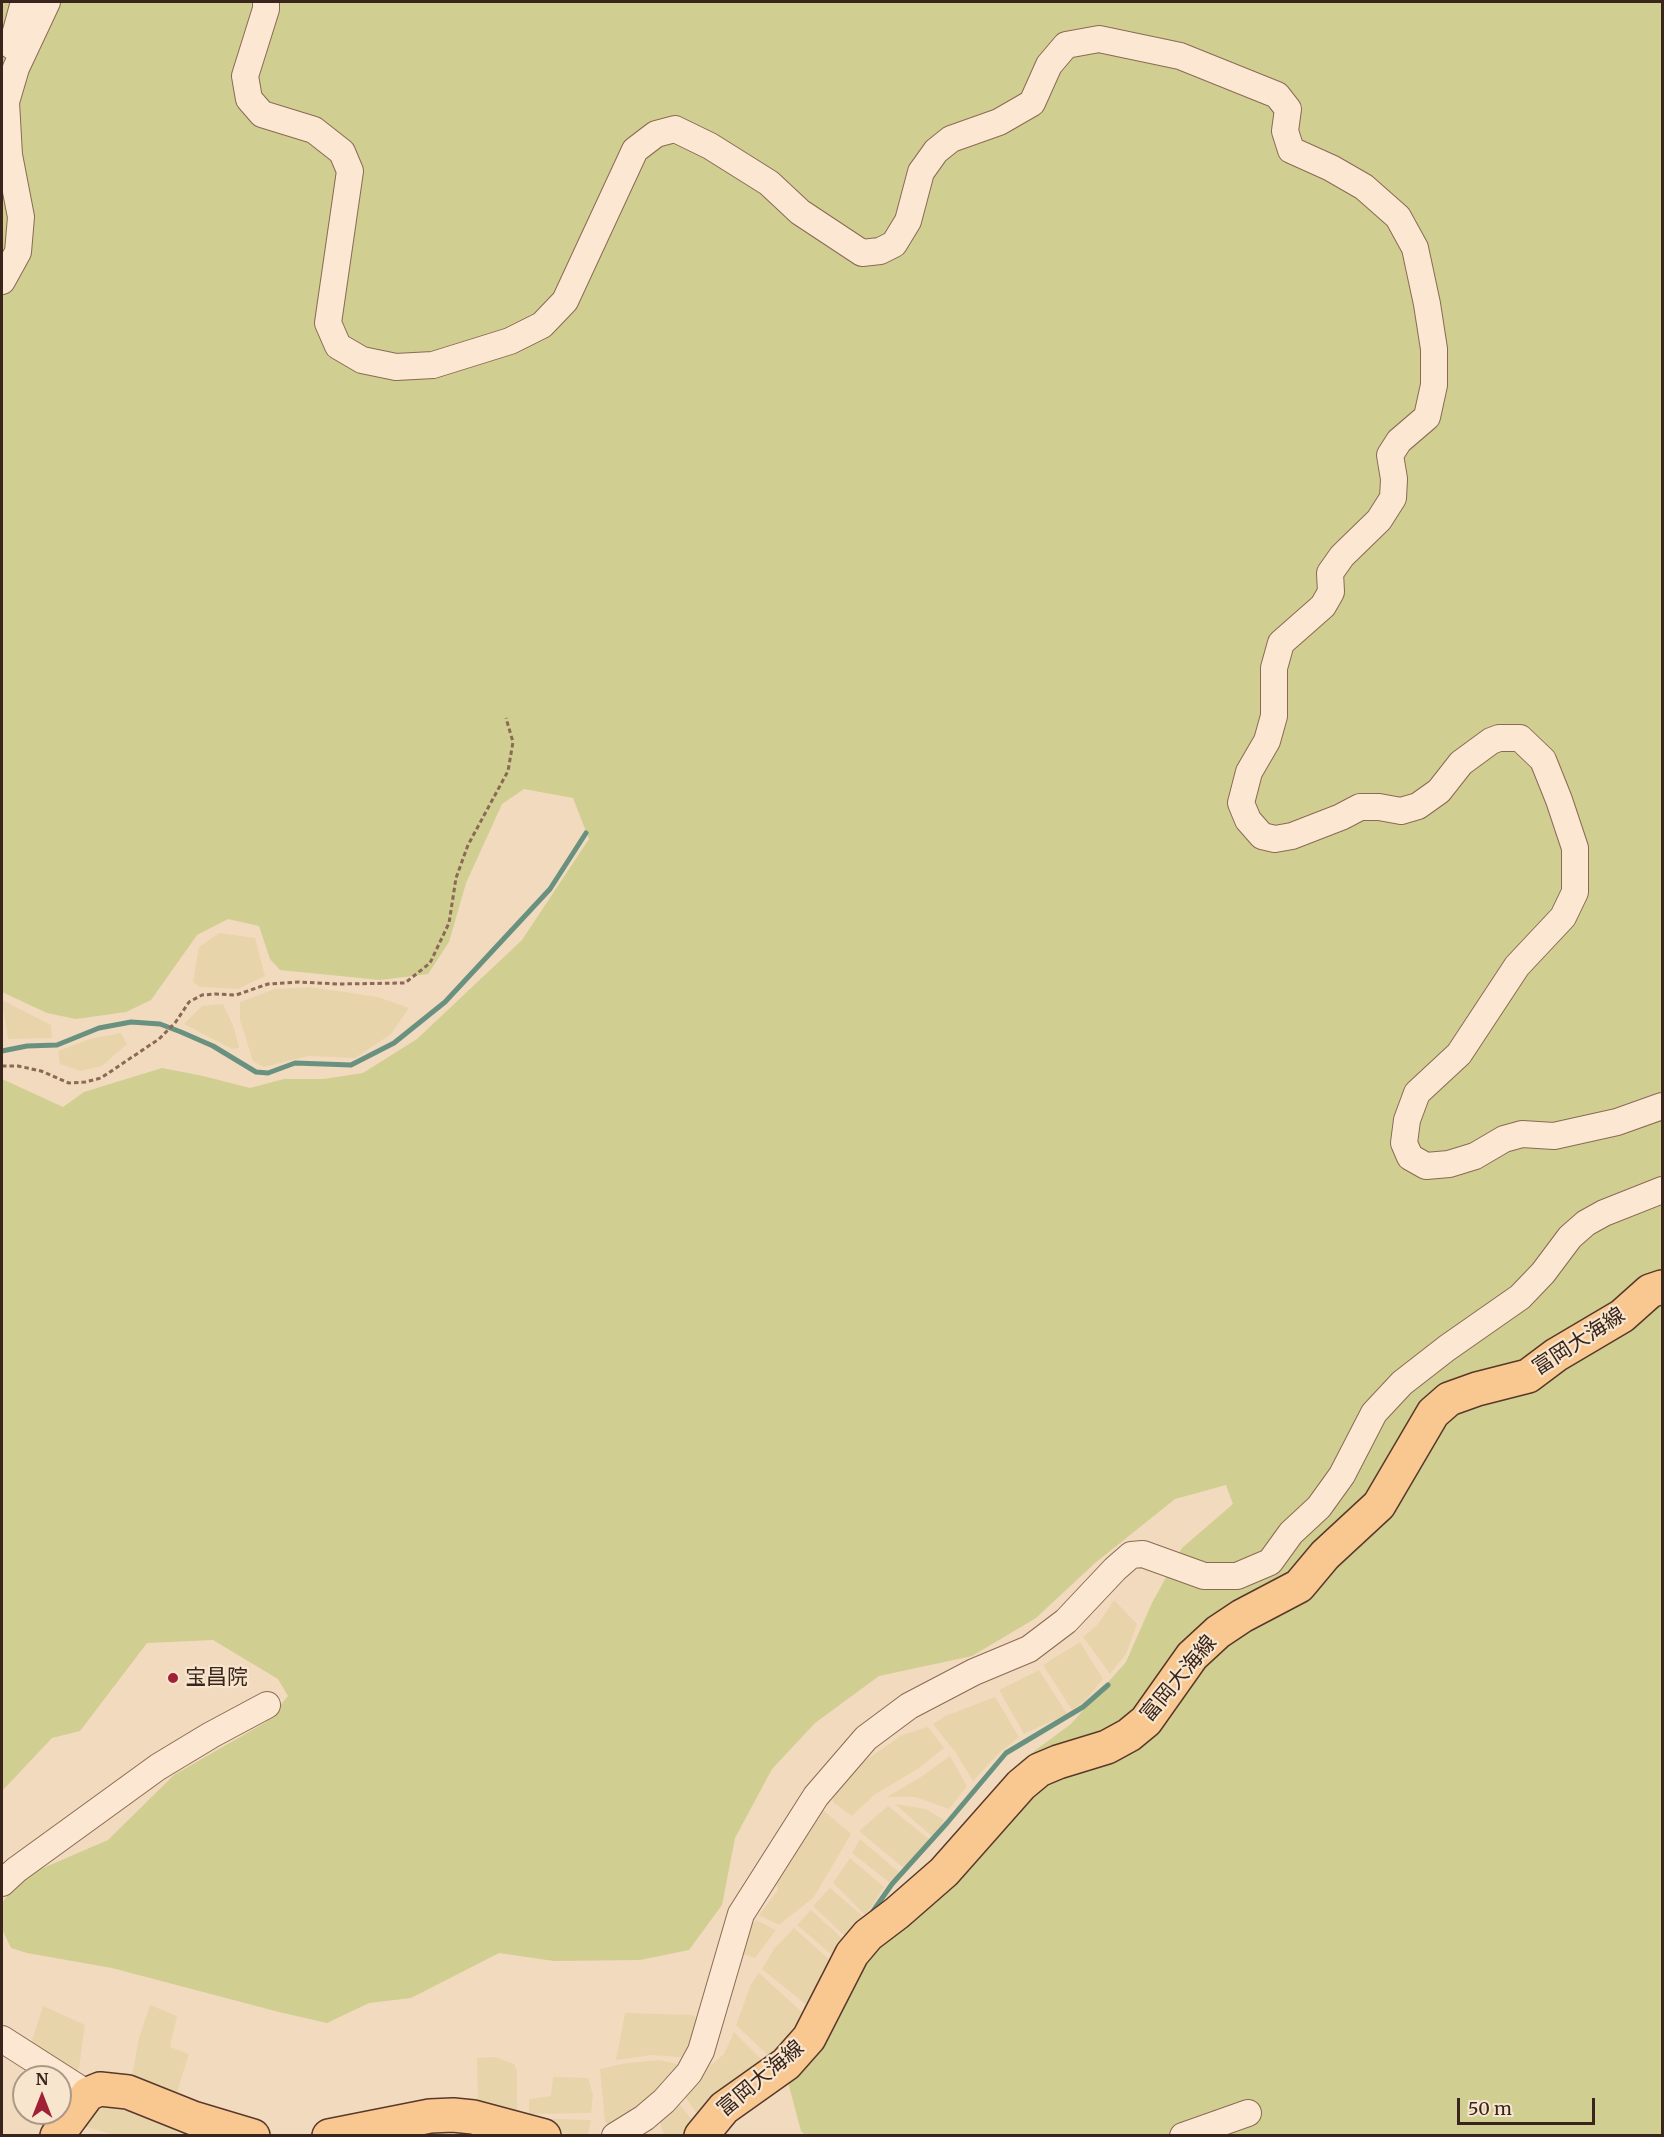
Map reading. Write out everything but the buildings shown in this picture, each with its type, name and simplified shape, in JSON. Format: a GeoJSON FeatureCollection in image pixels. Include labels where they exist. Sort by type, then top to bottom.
{"type":"FeatureCollection","features":[{"type":"Feature","properties":{"kind":"main road","name":"富岡大海線"},"geometry":{"type":"LineString","coordinates":[[700,2136],[724,2108],[786,2064],[809,2038],[852,1954],[868,1935],[944,1872],[1021,1785],[1039,1770],[1107,1748],[1129,1735],[1146,1721],[1192,1656],[1218,1632],[1242,1616],[1299,1586],[1325,1555],[1379,1505],[1433,1413],[1449,1399],[1528,1376],[1556,1355],[1622,1316],[1650,1291],[1662,1287]]}},
{"type":"Feature","properties":{"kind":"main road"},"geometry":{"type":"LineString","coordinates":[[57,2136],[88,2094],[100,2089],[128,2092],[193,2118],[253,2136]]}},
{"type":"Feature","properties":{"kind":"main road"},"geometry":{"type":"LineString","coordinates":[[329,2136],[430,2116],[453,2115],[544,2136]]}},
{"type":"Feature","properties":{"kind":"street"},"geometry":{"type":"LineString","coordinates":[[2,60],[13,45],[24,2]]}},
{"type":"Feature","properties":{"kind":"street"},"geometry":{"type":"LineString","coordinates":[[2,281],[18,252],[21,217],[9,155],[4,96],[47,2]]}},
{"type":"Feature","properties":{"kind":"street"},"geometry":{"type":"LineString","coordinates":[[266,2],[266,9],[245,76],[249,99],[262,114],[314,130],[342,152],[350,171],[328,323],[338,346],[362,360],[396,367],[433,365],[510,341],[542,325],[565,301],[635,150],[656,134],[675,129],[720,152],[769,183],[800,212],[862,253],[880,251],[894,244],[908,221],[921,172],[936,151],[951,139],[999,122],[1032,103],[1049,65],[1066,45],[1099,39],[1180,56],[1277,94],[1288,109],[1285,131],[1291,150],[1331,168],[1364,187],[1398,217],[1415,248],[1434,349],[1434,385],[1427,417],[1398,441],[1390,455],[1394,479],[1393,498],[1379,520],[1342,556],[1330,573],[1330,592],[1323,606],[1281,643],[1274,668],[1274,716],[1267,741],[1249,772],[1241,803],[1248,820],[1262,836],[1275,839],[1292,836],[1360,807],[1379,807],[1401,811],[1418,806],[1439,791],[1461,763],[1491,741],[1499,738],[1520,738],[1543,760],[1559,800],[1575,848],[1575,892],[1563,916],[1517,966],[1459,1054],[1418,1094],[1407,1119],[1404,1143],[1410,1157],[1426,1166],[1449,1164],[1475,1156],[1504,1138],[1522,1134],[1554,1136],[1617,1122],[1662,1106]]}},
{"type":"Feature","properties":{"kind":"street"},"geometry":{"type":"LineString","coordinates":[[615,2136],[644,2118],[689,2073],[701,2051],[741,1914],[816,1796],[866,1738],[909,1706],[974,1672],[1029,1649],[1065,1621],[1131,1555],[1143,1554],[1204,1576],[1237,1576],[1270,1562],[1291,1533],[1324,1499],[1342,1475],[1374,1413],[1402,1383],[1520,1297],[1543,1273],[1570,1237],[1586,1222],[1662,1190]]}},
{"type":"Feature","properties":{"kind":"street"},"geometry":{"type":"LineString","coordinates":[[2,1883],[16,1870],[158,1767],[267,1706]]}},
{"type":"Feature","properties":{"kind":"street"},"geometry":{"type":"LineString","coordinates":[[2,2039],[88,2094]]}},
{"type":"Feature","properties":{"kind":"street"},"geometry":{"type":"LineString","coordinates":[[1183,2136],[1248,2113]]}},
{"type":"Feature","properties":{"kind":"path"},"geometry":{"type":"LineString","coordinates":[[2,1066],[41,1071],[69,1083],[85,1082],[101,1077],[159,1039],[175,1023],[189,1002],[202,995],[236,995],[268,984],[289,982],[405,983],[430,963],[449,923],[456,878],[468,845],[508,771],[513,742],[506,718]]}},
{"type":"Feature","properties":{"kind":"shaded area"},"geometry":{"type":"Polygon","coordinates":[[[2,2],[1662,2],[1662,2135],[806,2136],[801,2131],[788,2082],[888,1927],[952,1860],[1021,1761],[1071,1724],[1126,1662],[1152,1603],[1182,1548],[1233,1504],[1226,1485],[1175,1499],[1095,1563],[1036,1618],[972,1656],[879,1676],[815,1723],[772,1769],[735,1838],[722,1905],[689,1950],[640,1960],[554,1961],[499,1953],[411,1998],[369,2003],[327,2023],[112,1968],[11,1948],[2,1929],[2,1903],[20,1878],[108,1840],[174,1775],[266,1722],[288,1696],[278,1679],[213,1640],[147,1643],[80,1731],[52,1738],[2,1791],[2,1079],[63,1107],[84,1092],[162,1068],[250,1088],[284,1079],[324,1079],[363,1073],[417,1039],[522,940],[589,839],[573,798],[524,789],[502,804],[466,883],[449,942],[428,974],[380,980],[280,970],[270,959],[259,926],[228,919],[197,935],[151,1000],[126,1012],[76,1019],[47,1013],[2,992],[2,2]]]}},
{"type":"Feature","properties":{"kind":"shaded area"},"geometry":{"type":"Polygon","coordinates":[[[219,933],[255,938],[265,976],[238,989],[200,987],[193,982],[199,947],[219,933]]]}},
{"type":"Feature","properties":{"kind":"shaded area"},"geometry":{"type":"Polygon","coordinates":[[[310,987],[378,997],[409,1008],[391,1034],[355,1058],[308,1056],[264,1067],[253,1061],[240,1020],[240,1002],[275,989],[310,987]]]}},
{"type":"Feature","properties":{"kind":"shaded area"},"geometry":{"type":"Polygon","coordinates":[[[2,1000],[51,1025],[52,1038],[8,1039],[2,1000]]]}},
{"type":"Feature","properties":{"kind":"shaded area"},"geometry":{"type":"Polygon","coordinates":[[[223,1004],[234,1028],[239,1048],[232,1049],[184,1024],[202,1006],[223,1004]]]}},
{"type":"Feature","properties":{"kind":"shaded area"},"geometry":{"type":"Polygon","coordinates":[[[121,1033],[127,1044],[102,1066],[81,1071],[60,1064],[58,1051],[90,1039],[121,1033]]]}},
{"type":"Feature","properties":{"kind":"shaded area"},"geometry":{"type":"Polygon","coordinates":[[[1114,1600],[1137,1624],[1126,1654],[1110,1674],[1083,1637],[1098,1624],[1114,1600]]]}},
{"type":"Feature","properties":{"kind":"shaded area"},"geometry":{"type":"Polygon","coordinates":[[[1080,1642],[1103,1679],[1085,1701],[1072,1710],[1043,1665],[1080,1642]]]}},
{"type":"Feature","properties":{"kind":"shaded area"},"geometry":{"type":"Polygon","coordinates":[[[1039,1670],[1067,1714],[1024,1734],[999,1690],[1039,1670]]]}},
{"type":"Feature","properties":{"kind":"shaded area"},"geometry":{"type":"Polygon","coordinates":[[[995,1697],[1019,1737],[999,1753],[973,1781],[956,1753],[933,1724],[945,1716],[995,1697]]]}},
{"type":"Feature","properties":{"kind":"shaded area"},"geometry":{"type":"Polygon","coordinates":[[[928,1727],[944,1748],[919,1768],[874,1795],[852,1816],[833,1802],[833,1790],[856,1767],[902,1735],[928,1727]]]}},
{"type":"Feature","properties":{"kind":"shaded area"},"geometry":{"type":"Polygon","coordinates":[[[950,1756],[967,1786],[949,1809],[915,1797],[887,1797],[924,1775],[950,1756]]]}},
{"type":"Feature","properties":{"kind":"shaded area"},"geometry":{"type":"Polygon","coordinates":[[[895,1804],[926,1809],[944,1820],[933,1837],[895,1804]]]}},
{"type":"Feature","properties":{"kind":"shaded area"},"geometry":{"type":"Polygon","coordinates":[[[888,1806],[930,1840],[905,1869],[859,1831],[888,1806]]]}},
{"type":"Feature","properties":{"kind":"shaded area"},"geometry":{"type":"Polygon","coordinates":[[[823,1810],[851,1834],[814,1897],[779,1925],[759,1915],[778,1890],[775,1877],[810,1823],[823,1810]]]}},
{"type":"Feature","properties":{"kind":"shaded area"},"geometry":{"type":"Polygon","coordinates":[[[860,1839],[901,1873],[889,1882],[852,1853],[860,1839]]]}},
{"type":"Feature","properties":{"kind":"shaded area"},"geometry":{"type":"Polygon","coordinates":[[[850,1858],[884,1887],[866,1916],[833,1883],[850,1858]]]}},
{"type":"Feature","properties":{"kind":"shaded area"},"geometry":{"type":"Polygon","coordinates":[[[830,1888],[864,1917],[849,1940],[813,1906],[830,1888]]]}},
{"type":"Feature","properties":{"kind":"shaded area"},"geometry":{"type":"Polygon","coordinates":[[[811,1910],[846,1942],[832,1955],[797,1925],[811,1910]]]}},
{"type":"Feature","properties":{"kind":"shaded area"},"geometry":{"type":"Polygon","coordinates":[[[756,1920],[776,1930],[755,1958],[742,1954],[746,1931],[756,1920]]]}},
{"type":"Feature","properties":{"kind":"shaded area"},"geometry":{"type":"Polygon","coordinates":[[[794,1928],[831,1961],[809,2007],[762,1969],[774,1949],[794,1928]]]}},
{"type":"Feature","properties":{"kind":"shaded area"},"geometry":{"type":"Polygon","coordinates":[[[759,1973],[804,2014],[770,2057],[736,2025],[751,1984],[759,1973]]]}},
{"type":"Feature","properties":{"kind":"shaded area"},"geometry":{"type":"Polygon","coordinates":[[[150,2005],[177,2016],[170,2047],[189,2054],[174,2101],[130,2087],[139,2038],[150,2005]]]}},
{"type":"Feature","properties":{"kind":"shaded area"},"geometry":{"type":"Polygon","coordinates":[[[43,2006],[85,2025],[79,2068],[75,2075],[72,2073],[72,2065],[59,2065],[30,2047],[43,2006]]]}},
{"type":"Feature","properties":{"kind":"shaded area"},"geometry":{"type":"Polygon","coordinates":[[[625,2013],[692,2015],[704,2023],[689,2058],[652,2055],[616,2060],[625,2013]]]}},
{"type":"Feature","properties":{"kind":"shaded area"},"geometry":{"type":"Polygon","coordinates":[[[734,2032],[763,2061],[700,2118],[683,2094],[724,2054],[734,2032]]]}},
{"type":"Feature","properties":{"kind":"shaded area"},"geometry":{"type":"Polygon","coordinates":[[[495,2057],[514,2064],[517,2071],[517,2119],[478,2111],[477,2058],[495,2057]]]}},
{"type":"Feature","properties":{"kind":"shaded area"},"geometry":{"type":"Polygon","coordinates":[[[660,2060],[684,2066],[664,2091],[613,2128],[605,2122],[600,2069],[627,2063],[660,2060]]]}},
{"type":"Feature","properties":{"kind":"shaded area"},"geometry":{"type":"Polygon","coordinates":[[[553,2077],[588,2078],[593,2095],[591,2113],[529,2114],[529,2099],[551,2096],[553,2077]]]}},
{"type":"Feature","properties":{"kind":"shaded area"},"geometry":{"type":"Polygon","coordinates":[[[109,2100],[161,2114],[179,2135],[114,2135],[80,2125],[95,2105],[109,2100]]]}},
{"type":"Feature","properties":{"kind":"shaded area"},"geometry":{"type":"Polygon","coordinates":[[[678,2102],[694,2123],[685,2135],[664,2135],[658,2117],[678,2102]]]}},
{"type":"Feature","properties":{"kind":"shaded area"},"geometry":{"type":"Polygon","coordinates":[[[531,2118],[591,2120],[588,2135],[572,2135],[530,2125],[531,2118]]]}},
{"type":"Feature","properties":{"kind":"waterway"},"geometry":{"type":"LineString","coordinates":[[2,1051],[27,1046],[57,1045],[99,1028],[131,1022],[160,1024],[181,1032],[213,1046],[256,1072],[268,1073],[295,1063],[351,1065],[394,1043],[445,1002],[550,889],[586,833]]}},
{"type":"Feature","properties":{"kind":"waterway"},"geometry":{"type":"LineString","coordinates":[[871,1914],[892,1884],[1006,1753],[1083,1707],[1108,1685]]}},
{"type":"Feature","properties":{"kind":"place","name":"宝昌院"},"geometry":{"type":"Point","coordinates":[173,1678]}}]}
